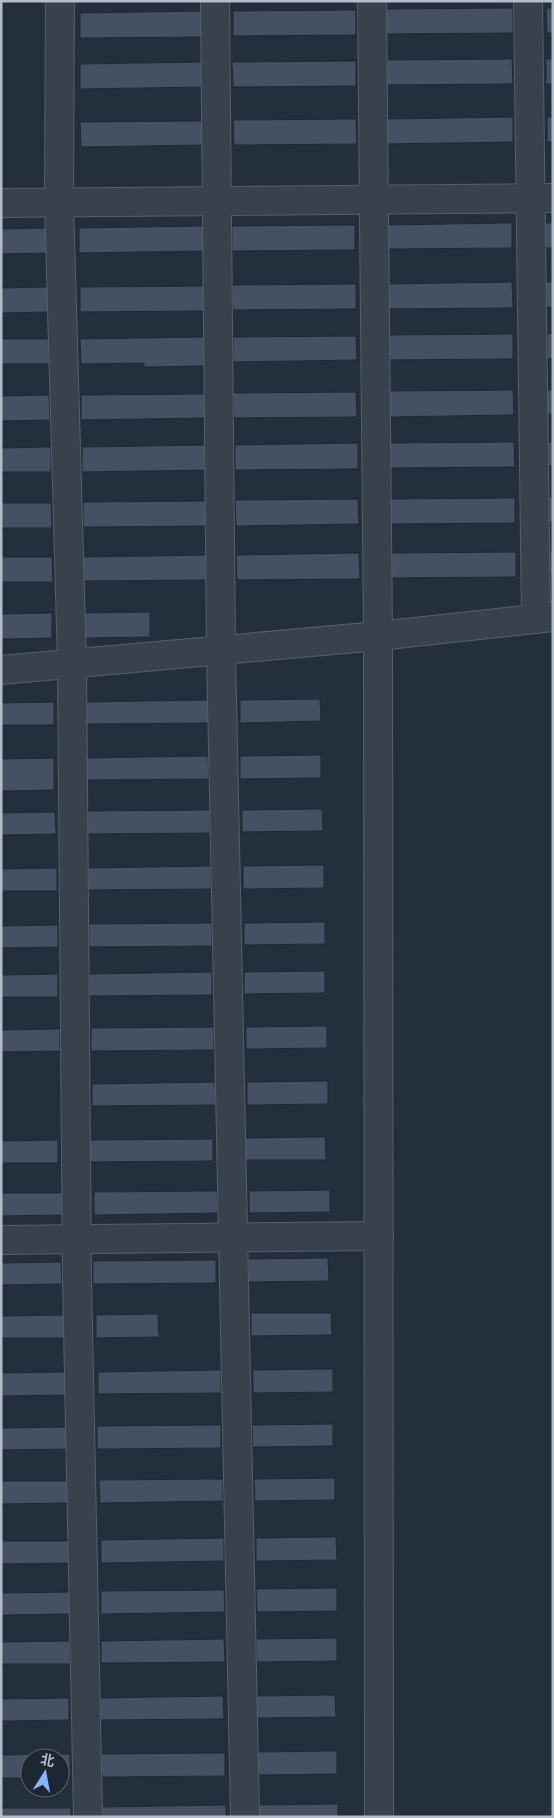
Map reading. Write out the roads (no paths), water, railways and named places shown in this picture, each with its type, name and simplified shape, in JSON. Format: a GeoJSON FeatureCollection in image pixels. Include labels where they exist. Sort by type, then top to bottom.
{"type":"FeatureCollection","features":[{"type":"Feature","properties":{"kind":"street"},"geometry":{"type":"LineString","coordinates":[[60,1],[59,202],[72,664],[77,1239],[88,1817]]}},
{"type":"Feature","properties":{"kind":"street"},"geometry":{"type":"LineString","coordinates":[[215,1],[221,650],[245,1817]]}},
{"type":"Feature","properties":{"kind":"street"},"geometry":{"type":"LineString","coordinates":[[372,1],[378,636],[379,1817]]}},
{"type":"Feature","properties":{"kind":"street"},"geometry":{"type":"LineString","coordinates":[[1,670],[378,636],[545,618],[542,198],[528,1]]}},
{"type":"Feature","properties":{"kind":"street"},"geometry":{"type":"LineString","coordinates":[[1,203],[542,198]]}},
{"type":"Feature","properties":{"kind":"street"},"geometry":{"type":"LineString","coordinates":[[1,1240],[379,1236]]}}]}
